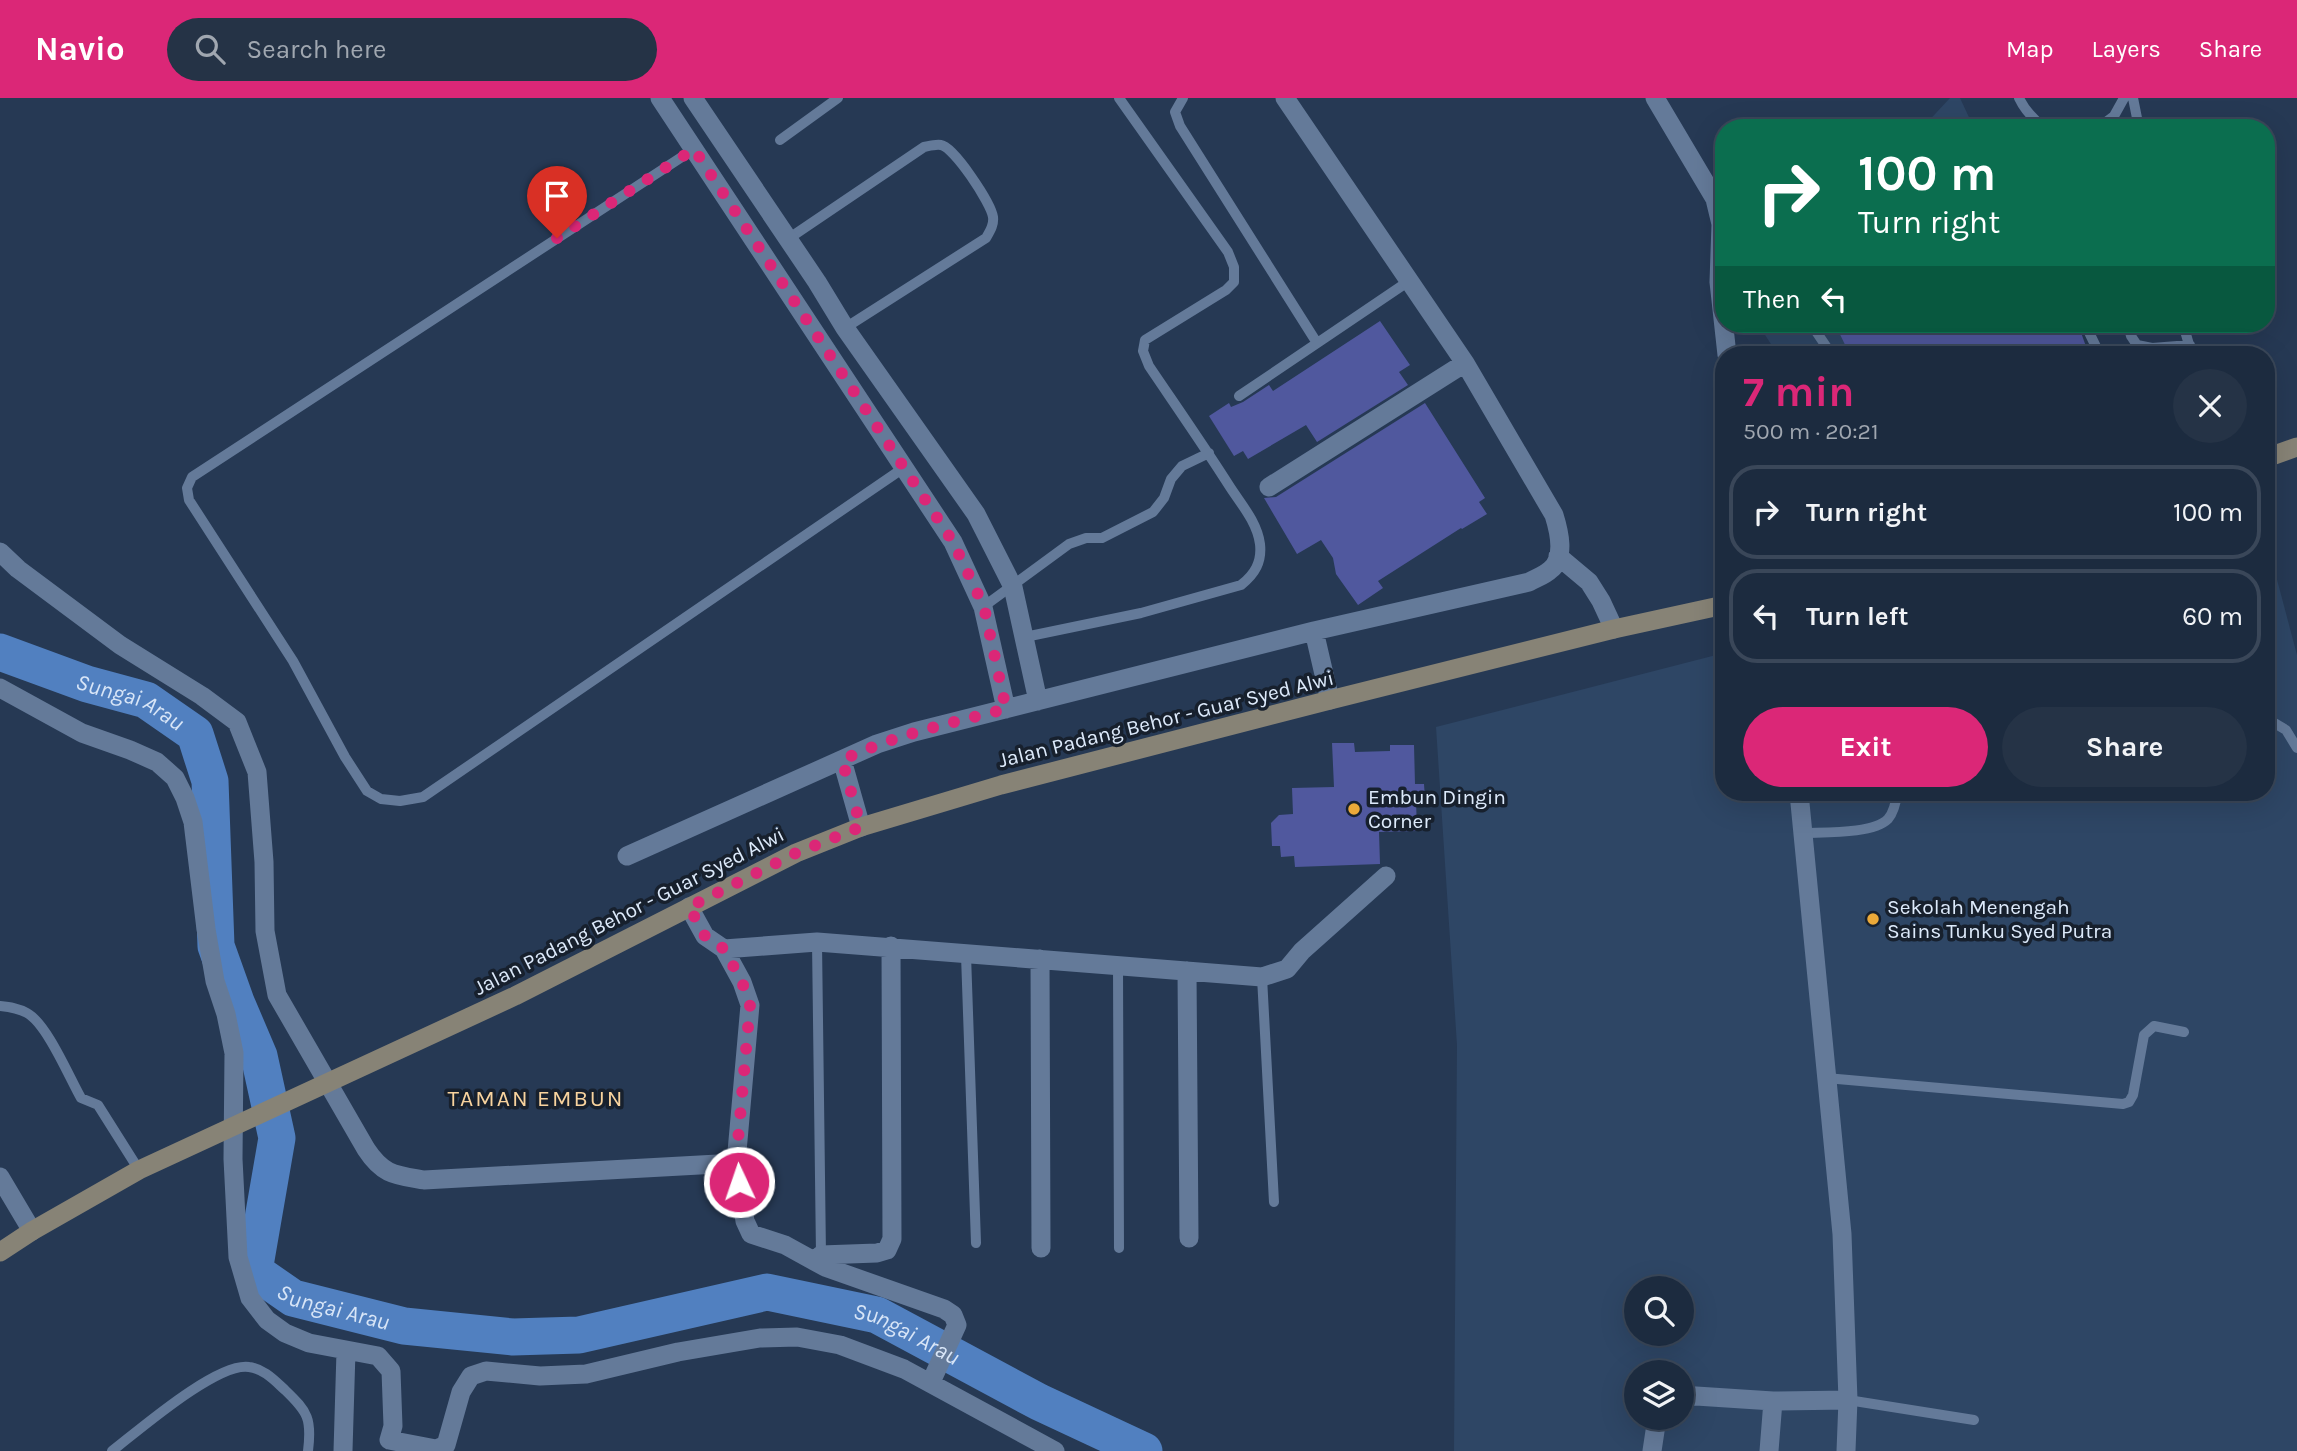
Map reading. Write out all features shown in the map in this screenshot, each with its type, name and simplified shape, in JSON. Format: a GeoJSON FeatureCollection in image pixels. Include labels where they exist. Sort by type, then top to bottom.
{"type":"FeatureCollection","features":[{"type":"Feature","properties":{"kind":"main road"},"geometry":{"type":"LineString","coordinates":[[2275,455],[2297,447]]}},
{"type":"Feature","properties":{"kind":"main road","name":"Jalan Padang Behor - Guar Syed Alwi"},"geometry":{"type":"LineString","coordinates":[[0,1252],[139,1170],[515,996],[796,853],[861,827],[1001,785],[1614,629],[1715,608]]}},
{"type":"Feature","properties":{"kind":"street"},"geometry":{"type":"LineString","coordinates":[[660,98],[953,542],[984,607],[1006,709]]}},
{"type":"Feature","properties":{"kind":"street"},"geometry":{"type":"LineString","coordinates":[[693,98],[845,328],[976,514],[1013,587],[1038,701]]}},
{"type":"Feature","properties":{"kind":"street"},"geometry":{"type":"LineString","coordinates":[[627,856],[877,744],[914,732],[1314,631],[1529,582],[1552,569],[1558,556],[1560,534],[1554,515],[1465,363],[1285,98]]}},
{"type":"Feature","properties":{"kind":"street"},"geometry":{"type":"LineString","coordinates":[[1654,98],[1715,196]]}},
{"type":"Feature","properties":{"kind":"street"},"geometry":{"type":"LineString","coordinates":[[1269,487],[1465,363]]}},
{"type":"Feature","properties":{"kind":"street"},"geometry":{"type":"LineString","coordinates":[[0,552],[18,569],[111,638],[202,696],[237,722],[257,772],[264,862],[265,931],[277,995],[324,1083],[382,1169],[396,1175],[424,1180],[736,1163]]}},
{"type":"Feature","properties":{"kind":"street"},"geometry":{"type":"LineString","coordinates":[[1558,556],[1589,582],[1614,629]]}},
{"type":"Feature","properties":{"kind":"street"},"geometry":{"type":"LineString","coordinates":[[1314,631],[1330,701]]}},
{"type":"Feature","properties":{"kind":"street"},"geometry":{"type":"LineString","coordinates":[[0,688],[82,733],[157,762],[175,778],[186,798],[193,822],[205,929],[215,981],[226,1014],[234,1053],[238,1257],[250,1298],[267,1320],[285,1333],[309,1343],[378,1356],[391,1371],[391,1444],[436,1449],[446,1445],[461,1392],[471,1376],[486,1371],[540,1376],[586,1374],[678,1352],[760,1339],[797,1337],[840,1345],[934,1377],[1055,1451]]}},
{"type":"Feature","properties":{"kind":"street"},"geometry":{"type":"LineString","coordinates":[[842,760],[861,827]]}},
{"type":"Feature","properties":{"kind":"street"},"geometry":{"type":"LineString","coordinates":[[1800,801],[1842,1234],[1848,1400],[1846,1451]]}},
{"type":"Feature","properties":{"kind":"street"},"geometry":{"type":"LineString","coordinates":[[724,949],[817,942],[1262,977],[1287,969],[1303,951],[1386,876]]}},
{"type":"Feature","properties":{"kind":"street"},"geometry":{"type":"LineString","coordinates":[[689,907],[705,936],[724,949],[742,982],[750,1005],[736,1163],[746,1221],[751,1234],[818,1258],[877,1253],[887,1250],[892,1239],[891,946]]}},
{"type":"Feature","properties":{"kind":"street"},"geometry":{"type":"LineString","coordinates":[[1040,959],[1041,1248]]}},
{"type":"Feature","properties":{"kind":"street"},"geometry":{"type":"LineString","coordinates":[[1187,971],[1189,1238]]}},
{"type":"Feature","properties":{"kind":"street"},"geometry":{"type":"LineString","coordinates":[[0,1177],[32,1231]]}},
{"type":"Feature","properties":{"kind":"street"},"geometry":{"type":"LineString","coordinates":[[818,1258],[825,1267],[944,1309],[953,1315],[957,1325],[934,1377]]}},
{"type":"Feature","properties":{"kind":"street"},"geometry":{"type":"LineString","coordinates":[[343,1451],[346,1351]]}},
{"type":"Feature","properties":{"kind":"street"},"geometry":{"type":"LineString","coordinates":[[1694,1396],[1773,1401],[1848,1400]]}},
{"type":"Feature","properties":{"kind":"street"},"geometry":{"type":"LineString","coordinates":[[1769,1451],[1773,1401]]}},
{"type":"Feature","properties":{"kind":"street"},"geometry":{"type":"LineString","coordinates":[[1652,1451],[1655,1430]]}},
{"type":"Feature","properties":{"kind":"lane"},"geometry":{"type":"LineString","coordinates":[[780,140],[838,98]]}},
{"type":"Feature","properties":{"kind":"lane"},"geometry":{"type":"LineString","coordinates":[[1024,637],[1141,613],[1241,585],[1252,576],[1259,561],[1260,544],[1254,524],[1149,366],[1143,351],[1145,340],[1226,290],[1234,282],[1234,267],[1228,252],[1119,98]]}},
{"type":"Feature","properties":{"kind":"lane"},"geometry":{"type":"LineString","coordinates":[[1183,98],[1175,112],[1180,126],[1317,343]]}},
{"type":"Feature","properties":{"kind":"lane"},"geometry":{"type":"LineString","coordinates":[[2110,119],[2124,98]]}},
{"type":"Feature","properties":{"kind":"lane"},"geometry":{"type":"LineString","coordinates":[[2133,98],[2137,119]]}},
{"type":"Feature","properties":{"kind":"lane"},"geometry":{"type":"LineString","coordinates":[[2019,101],[2032,119]]}},
{"type":"Feature","properties":{"kind":"lane"},"geometry":{"type":"LineString","coordinates":[[788,239],[924,147],[940,144],[950,149],[987,201],[993,216],[986,238],[845,328]]}},
{"type":"Feature","properties":{"kind":"lane"},"geometry":{"type":"LineString","coordinates":[[694,149],[192,477],[187,488],[189,500],[293,661],[345,757],[367,791],[381,799],[400,801],[423,797],[905,467]]}},
{"type":"Feature","properties":{"kind":"lane"},"geometry":{"type":"LineString","coordinates":[[1238,396],[1409,281]]}},
{"type":"Feature","properties":{"kind":"lane"},"geometry":{"type":"LineString","coordinates":[[2130,333],[2137,345],[2142,346]]}},
{"type":"Feature","properties":{"kind":"lane"},"geometry":{"type":"LineString","coordinates":[[984,607],[1069,544],[1086,538],[1102,538],[1153,512],[1164,498],[1171,479],[1182,466],[1209,453]]}},
{"type":"Feature","properties":{"kind":"lane"},"geometry":{"type":"LineString","coordinates":[[2275,723],[2286,730],[2297,748]]}},
{"type":"Feature","properties":{"kind":"lane"},"geometry":{"type":"LineString","coordinates":[[1804,833],[1870,828],[1887,820],[1896,801]]}},
{"type":"Feature","properties":{"kind":"lane"},"geometry":{"type":"LineString","coordinates":[[817,942],[818,1258]]}},
{"type":"Feature","properties":{"kind":"lane"},"geometry":{"type":"LineString","coordinates":[[966,955],[976,1243]]}},
{"type":"Feature","properties":{"kind":"lane"},"geometry":{"type":"LineString","coordinates":[[1118,966],[1119,1248]]}},
{"type":"Feature","properties":{"kind":"lane"},"geometry":{"type":"LineString","coordinates":[[1262,977],[1274,1202]]}},
{"type":"Feature","properties":{"kind":"lane"},"geometry":{"type":"LineString","coordinates":[[0,1006],[16,1008],[30,1014],[42,1026],[81,1098],[98,1105],[139,1170]]}},
{"type":"Feature","properties":{"kind":"lane"},"geometry":{"type":"LineString","coordinates":[[1826,1078],[2123,1104],[2129,1102],[2133,1095],[2144,1035],[2149,1029],[2154,1026],[2184,1032]]}},
{"type":"Feature","properties":{"kind":"lane"},"geometry":{"type":"LineString","coordinates":[[111,1451],[202,1382],[242,1367],[251,1367],[268,1374],[302,1405],[311,1429],[309,1451]]}},
{"type":"Feature","properties":{"kind":"lane"},"geometry":{"type":"LineString","coordinates":[[1848,1400],[1974,1420]]}},
{"type":"Feature","properties":{"kind":"shaded area"},"geometry":{"type":"Polygon","coordinates":[[[1950,98],[1960,98],[1970,119],[1930,119],[1950,98]]]}},
{"type":"Feature","properties":{"kind":"shaded area"},"geometry":{"type":"Polygon","coordinates":[[[1764,333],[2072,333],[2078,346],[1772,346],[1764,333]]]}},
{"type":"Feature","properties":{"kind":"shaded area","name":"Sekolah Menengah Sains Tunku Syed Putra"},"geometry":{"type":"Polygon","coordinates":[[[2275,572],[2297,655],[2297,1451],[1454,1451],[1457,1045],[1436,727],[1715,655],[1715,801],[2275,801],[2275,572]]]}},
{"type":"Feature","properties":{"kind":"building"},"geometry":{"type":"Polygon","coordinates":[[[1380,321],[1410,365],[1399,372],[1408,385],[1317,442],[1306,425],[1248,459],[1243,451],[1234,456],[1209,416],[1229,403],[1231,407],[1243,402],[1269,385],[1273,391],[1380,321]]]}},
{"type":"Feature","properties":{"kind":"building"},"geometry":{"type":"Polygon","coordinates":[[[1839,333],[2081,333],[2086,346],[1976,344],[1846,346],[1839,333]]]}},
{"type":"Feature","properties":{"kind":"building"},"geometry":{"type":"Polygon","coordinates":[[[1425,403],[1485,498],[1479,502],[1487,514],[1378,581],[1383,588],[1358,605],[1336,574],[1333,558],[1321,540],[1297,554],[1264,498],[1276,497],[1425,403]]]}},
{"type":"Feature","properties":{"kind":"building","name":"Embun Dingin Corner"},"geometry":{"type":"Polygon","coordinates":[[[1332,743],[1354,743],[1355,752],[1390,751],[1390,745],[1414,745],[1415,784],[1424,784],[1425,799],[1416,800],[1417,831],[1379,832],[1380,864],[1295,867],[1294,856],[1281,857],[1280,846],[1272,846],[1271,823],[1279,815],[1293,814],[1292,788],[1334,787],[1332,743]]]}},
{"type":"Feature","properties":{"kind":"waterway","name":"Sungai Arau"},"geometry":{"type":"LineString","coordinates":[[0,652],[87,684],[146,700],[195,734],[210,781],[216,946],[259,1056],[277,1138],[254,1271],[293,1298],[404,1326],[513,1337],[579,1335],[767,1292],[877,1315],[1039,1402],[1144,1451]]}},
{"type":"Feature","properties":{"kind":"place","name":"Embun Dingin Corner"},"geometry":{"type":"Point","coordinates":[1354,809]}},
{"type":"Feature","properties":{"kind":"place","name":"Sekolah Menengah Sains Tunku Syed Putra"},"geometry":{"type":"Point","coordinates":[1873,919]}},
{"type":"Feature","properties":{"kind":"district","name":"TAMAN EMBUN"},"geometry":{"type":"Point","coordinates":[536,1098]}},
{"type":"Feature","properties":{"kind":"route"},"geometry":{"type":"LineString","coordinates":[[557,238],[694,149],[953,542],[984,607],[1006,709],[914,732],[877,744],[842,760],[861,827],[796,853],[689,907],[705,936],[724,949],[742,982],[750,1005],[736,1163],[739,1182]]}}]}
